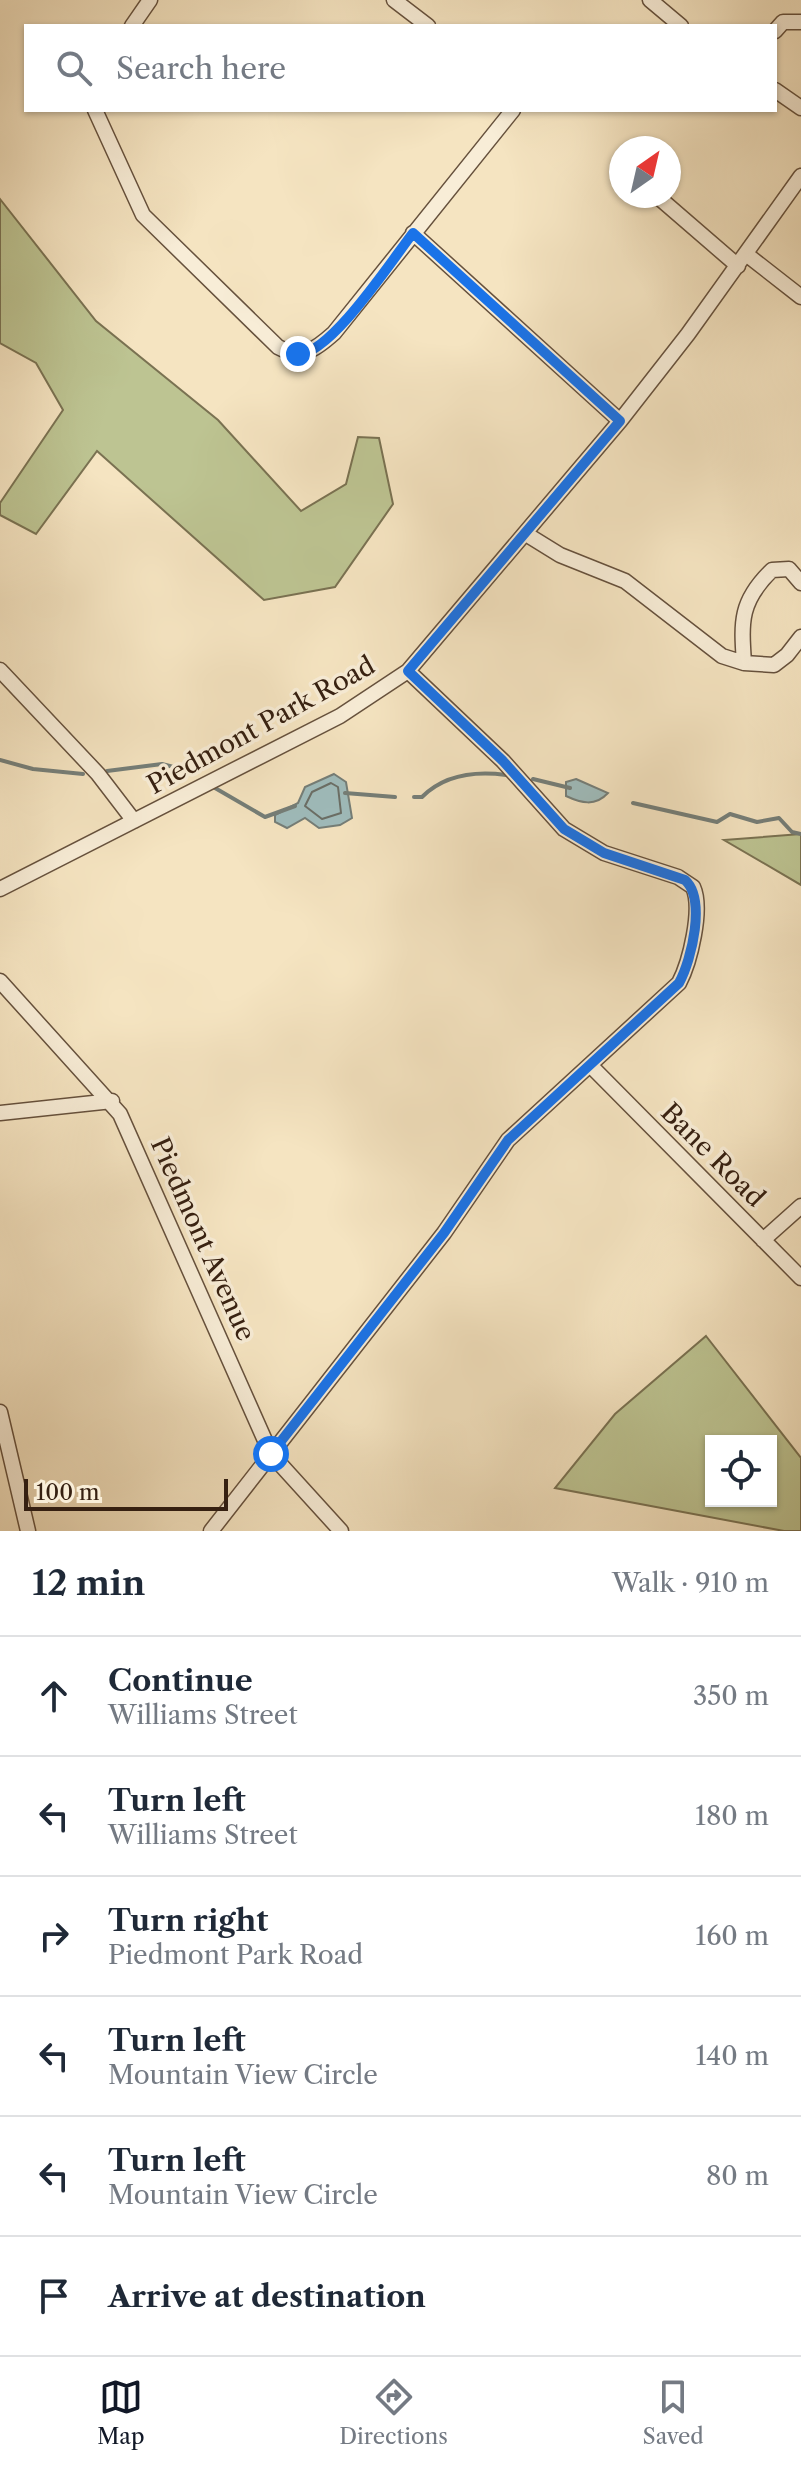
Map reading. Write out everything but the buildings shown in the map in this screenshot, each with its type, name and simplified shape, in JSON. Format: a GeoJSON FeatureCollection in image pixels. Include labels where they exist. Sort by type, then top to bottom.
{"type":"FeatureCollection","features":[{"type":"Feature","properties":{"kind":"street"},"geometry":{"type":"LineString","coordinates":[[133,24],[150,0]]}},
{"type":"Feature","properties":{"kind":"street"},"geometry":{"type":"LineString","coordinates":[[394,0],[425,24]]}},
{"type":"Feature","properties":{"kind":"street"},"geometry":{"type":"LineString","coordinates":[[650,0],[679,24]]}},
{"type":"Feature","properties":{"kind":"street"},"geometry":{"type":"LineString","coordinates":[[777,29],[783,22],[801,22]]}},
{"type":"Feature","properties":{"kind":"street"},"geometry":{"type":"LineString","coordinates":[[777,91],[801,108]]}},
{"type":"Feature","properties":{"kind":"street"},"geometry":{"type":"LineString","coordinates":[[96,112],[143,215],[283,350],[305,354],[317,349],[511,112]]}},
{"type":"Feature","properties":{"kind":"street","name":"Piedmont Park Road"},"geometry":{"type":"LineString","coordinates":[[0,889],[340,716],[408,671],[620,421],[742,260],[801,176]]}},
{"type":"Feature","properties":{"kind":"street"},"geometry":{"type":"LineString","coordinates":[[673,208],[742,260],[801,297]]}},
{"type":"Feature","properties":{"kind":"street"},"geometry":{"type":"LineString","coordinates":[[413,233],[620,421]]}},
{"type":"Feature","properties":{"kind":"street"},"geometry":{"type":"LineString","coordinates":[[526,534],[560,555],[625,581],[722,656],[744,663],[774,665],[787,655],[801,637]]}},
{"type":"Feature","properties":{"kind":"street"},"geometry":{"type":"LineString","coordinates":[[744,663],[741,627],[744,606],[759,582],[772,570],[789,569],[801,583]]}},
{"type":"Feature","properties":{"kind":"street"},"geometry":{"type":"LineString","coordinates":[[0,670],[98,774],[134,821]]}},
{"type":"Feature","properties":{"kind":"street"},"geometry":{"type":"LineString","coordinates":[[211,1531],[444,1233],[508,1140],[679,983],[691,953],[696,892],[685,880],[604,853],[564,829],[503,761],[408,671]]}},
{"type":"Feature","properties":{"kind":"street","name":"Piedmont Avenue"},"geometry":{"type":"LineString","coordinates":[[0,981],[112,1101],[129,1132],[271,1454],[341,1531]]}},
{"type":"Feature","properties":{"kind":"street","name":"Bane Road"},"geometry":{"type":"LineString","coordinates":[[590,1065],[801,1278]]}},
{"type":"Feature","properties":{"kind":"street"},"geometry":{"type":"LineString","coordinates":[[0,1113],[112,1101]]}},
{"type":"Feature","properties":{"kind":"street"},"geometry":{"type":"LineString","coordinates":[[763,1240],[801,1206]]}},
{"type":"Feature","properties":{"kind":"street"},"geometry":{"type":"LineString","coordinates":[[0,1412],[28,1531]]}},
{"type":"Feature","properties":{"kind":"green space"},"geometry":{"type":"Polygon","coordinates":[[[0,199],[96,321],[218,420],[301,511],[346,484],[358,437],[379,438],[393,504],[335,587],[264,600],[97,451],[36,534],[0,515],[0,503],[63,410],[36,363],[0,343],[0,199]]]}},
{"type":"Feature","properties":{"kind":"green space"},"geometry":{"type":"Polygon","coordinates":[[[801,834],[801,885],[724,840],[801,834]]]}},
{"type":"Feature","properties":{"kind":"green space"},"geometry":{"type":"Polygon","coordinates":[[[706,1336],[801,1458],[801,1531],[784,1531],[555,1488],[615,1414],[706,1336]]]}},
{"type":"Feature","properties":{"kind":"water"},"geometry":{"type":"Polygon","coordinates":[[[334,774],[346,782],[352,818],[340,825],[319,828],[305,818],[287,828],[275,822],[275,815],[298,803],[305,787],[334,774]]]}},
{"type":"Feature","properties":{"kind":"water"},"geometry":{"type":"Polygon","coordinates":[[[576,779],[608,793],[588,802],[566,796],[566,782],[576,779]]]}},
{"type":"Feature","properties":{"kind":"waterway"},"geometry":{"type":"LineString","coordinates":[[0,760],[33,769],[83,774]]}},
{"type":"Feature","properties":{"kind":"waterway"},"geometry":{"type":"LineString","coordinates":[[107,771],[162,764],[189,771]]}},
{"type":"Feature","properties":{"kind":"waterway"},"geometry":{"type":"LineString","coordinates":[[414,797],[422,797],[441,783],[461,776],[506,775]]}},
{"type":"Feature","properties":{"kind":"waterway"},"geometry":{"type":"LineString","coordinates":[[533,779],[570,788]]}},
{"type":"Feature","properties":{"kind":"waterway"},"geometry":{"type":"LineString","coordinates":[[215,788],[265,817],[295,806]]}},
{"type":"Feature","properties":{"kind":"waterway"},"geometry":{"type":"LineString","coordinates":[[345,793],[395,797]]}},
{"type":"Feature","properties":{"kind":"waterway"},"geometry":{"type":"LineString","coordinates":[[633,803],[717,822],[730,814],[757,822],[779,818],[792,832],[801,834]]}},
{"type":"Feature","properties":{"kind":"route"},"geometry":{"type":"LineString","coordinates":[[271,1454],[444,1233],[508,1140],[679,983],[691,953],[696,898],[693,887],[685,880],[604,853],[564,829],[503,761],[408,671],[620,421],[413,233],[334,333],[311,353],[298,354]]}}]}
